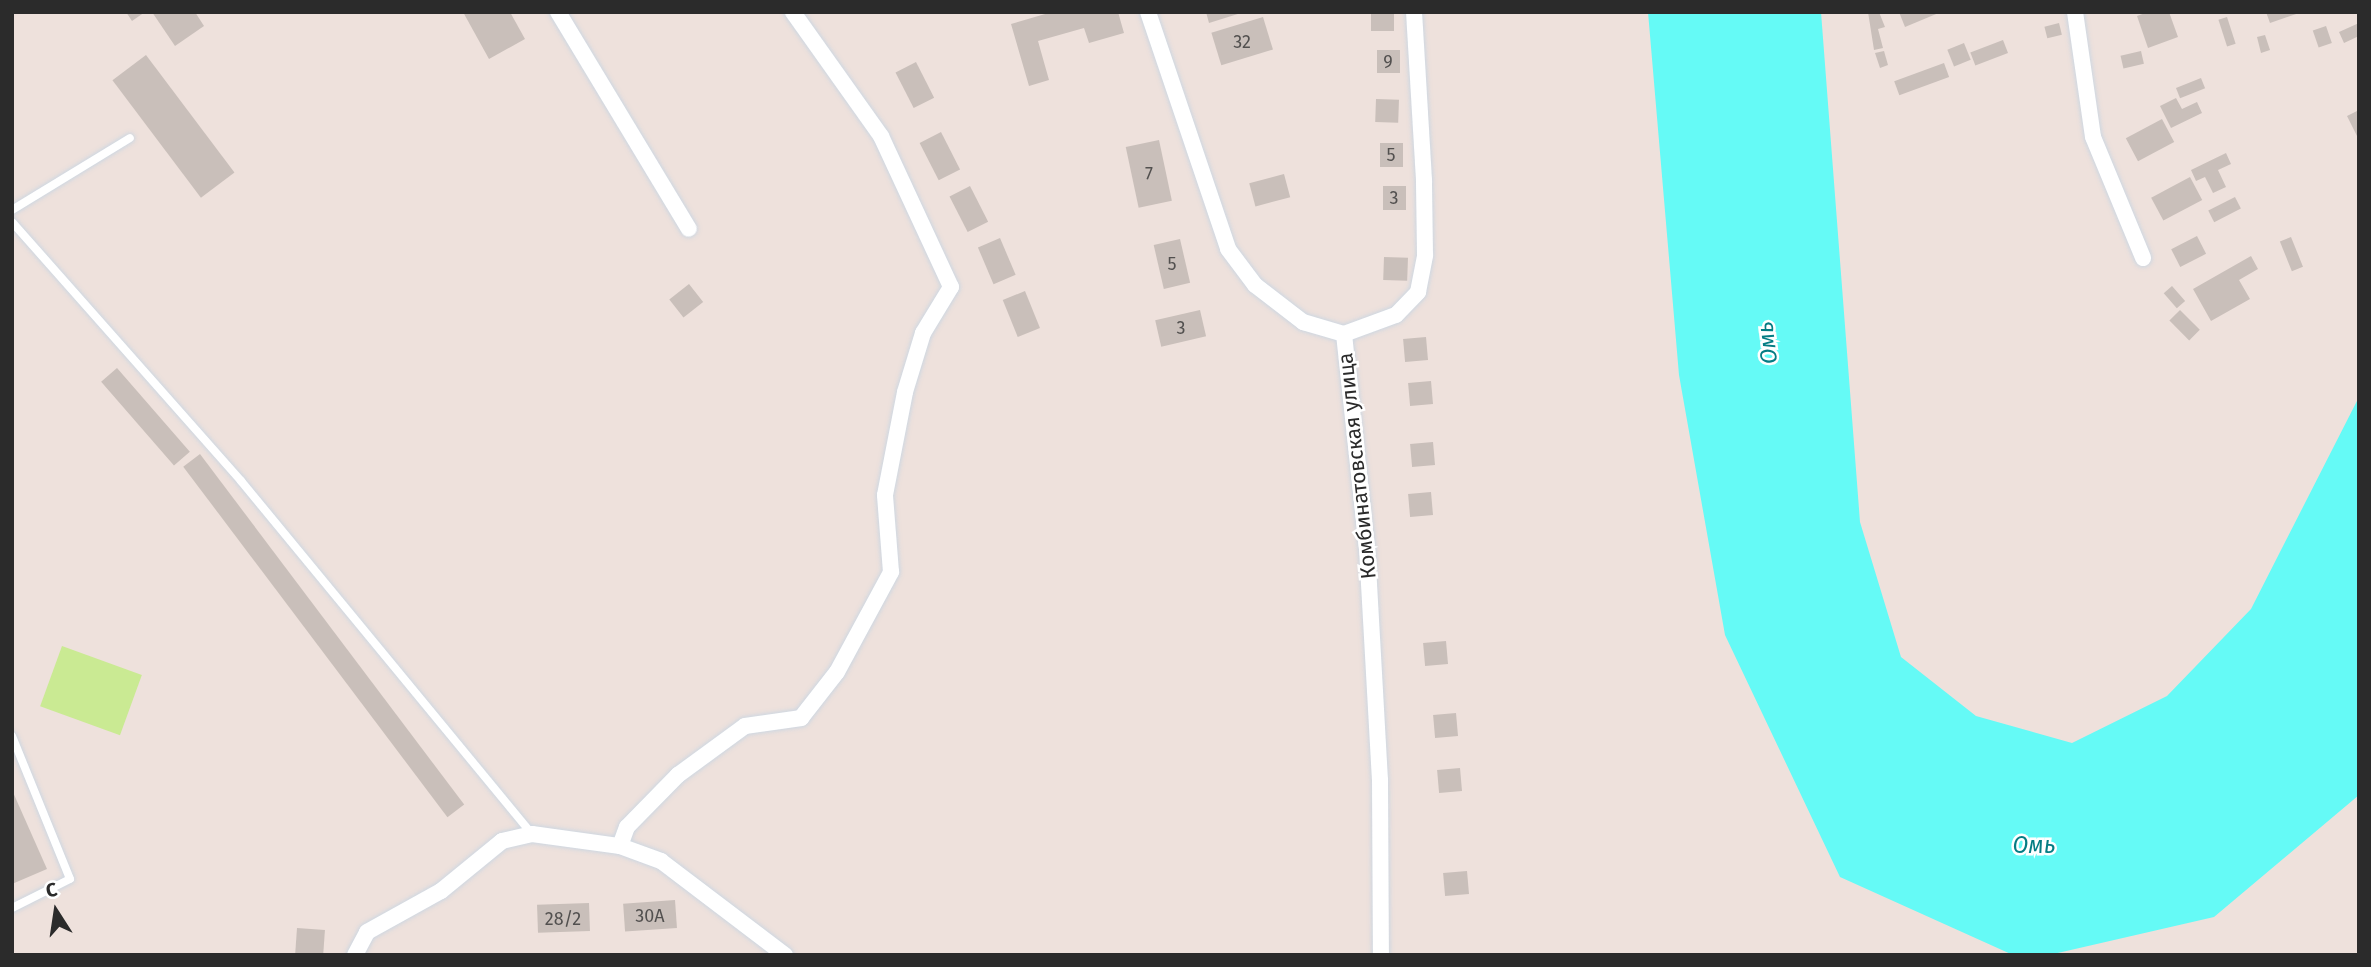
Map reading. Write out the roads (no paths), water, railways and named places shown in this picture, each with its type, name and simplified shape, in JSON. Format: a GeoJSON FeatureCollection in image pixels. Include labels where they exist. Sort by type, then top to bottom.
{"type":"FeatureCollection","features":[{"type":"Feature","properties":{"kind":"street"},"geometry":{"type":"LineString","coordinates":[[558,12],[689,229]]}},
{"type":"Feature","properties":{"kind":"street"},"geometry":{"type":"LineString","coordinates":[[620,846],[627,827],[678,775],[745,726],[801,718],[837,672],[891,572],[885,495],[905,392],[923,333],[951,287],[881,136],[793,12]]}},
{"type":"Feature","properties":{"kind":"street","name":"Комбинатовская улица"},"geometry":{"type":"LineString","coordinates":[[1148,12],[1228,249],[1255,285],[1303,322],[1344,334],[1374,671],[1381,955]]}},
{"type":"Feature","properties":{"kind":"street"},"geometry":{"type":"LineString","coordinates":[[1344,334],[1396,315],[1418,292],[1425,205],[1414,12]]}},
{"type":"Feature","properties":{"kind":"street"},"geometry":{"type":"LineString","coordinates":[[2075,12],[2093,137],[2143,258]]}},
{"type":"Feature","properties":{"kind":"street"},"geometry":{"type":"LineString","coordinates":[[355,955],[367,932],[441,891],[502,841],[532,834],[620,846],[699,883],[785,955]]}},
{"type":"Feature","properties":{"kind":"lane"},"geometry":{"type":"LineString","coordinates":[[12,210],[131,138]]}},
{"type":"Feature","properties":{"kind":"lane"},"geometry":{"type":"LineString","coordinates":[[12,222],[242,481],[532,834]]}},
{"type":"Feature","properties":{"kind":"lane"},"geometry":{"type":"LineString","coordinates":[[12,737],[71,879],[12,908]]}},
{"type":"Feature","properties":{"kind":"water","name":"Омь"},"geometry":{"type":"Polygon","coordinates":[[[1648,12],[1821,12],[1860,522],[1901,657],[1976,716],[2072,743],[2167,696],[2251,609],[2359,397],[2359,795],[2214,917],[2049,955],[2013,955],[1840,877],[1725,635],[1679,375],[1648,12]]]}}]}
